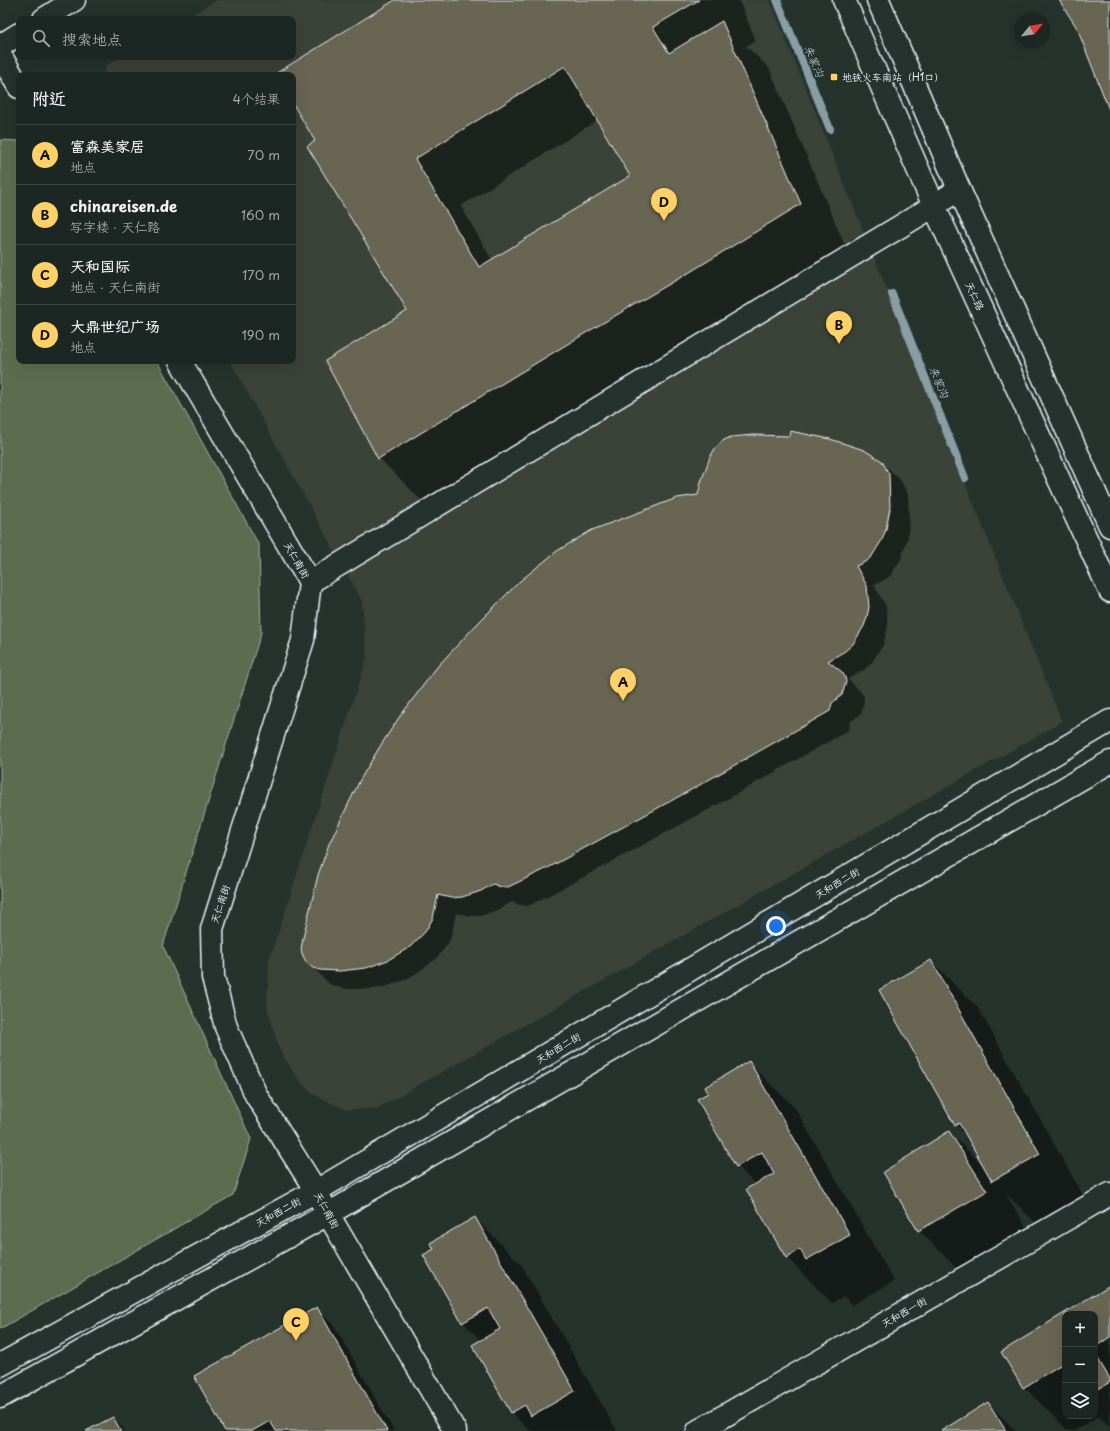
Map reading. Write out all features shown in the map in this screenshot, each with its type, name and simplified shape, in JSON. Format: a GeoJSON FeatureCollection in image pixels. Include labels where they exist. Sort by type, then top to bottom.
{"type":"FeatureCollection","features":[{"type":"Feature","properties":{"kind":"street"},"geometry":{"type":"LineString","coordinates":[[49,16],[74,0]]}},
{"type":"Feature","properties":{"kind":"street","name":"天仁路"},"geometry":{"type":"LineString","coordinates":[[844,0],[934,206],[1110,591]]}},
{"type":"Feature","properties":{"kind":"street"},"geometry":{"type":"LineString","coordinates":[[878,0],[959,189],[1110,526]]}},
{"type":"Feature","properties":{"kind":"street"},"geometry":{"type":"LineString","coordinates":[[0,46],[16,36]]}},
{"type":"Feature","properties":{"kind":"street"},"geometry":{"type":"LineString","coordinates":[[0,55],[16,82]]}},
{"type":"Feature","properties":{"kind":"street"},"geometry":{"type":"LineString","coordinates":[[310,582],[934,206],[959,189]]}},
{"type":"Feature","properties":{"kind":"street","name":"天仁南街"},"geometry":{"type":"LineString","coordinates":[[182,364],[310,582],[302,640],[212,929],[213,977],[226,1027],[256,1095],[316,1191],[455,1431]]}},
{"type":"Feature","properties":{"kind":"street","name":"天和西二街"},"geometry":{"type":"LineString","coordinates":[[0,1365],[316,1191],[1110,721]]}},
{"type":"Feature","properties":{"kind":"street"},"geometry":{"type":"LineString","coordinates":[[0,1397],[328,1214],[1110,762]]}},
{"type":"Feature","properties":{"kind":"street","name":"天和西一街"},"geometry":{"type":"LineString","coordinates":[[698,1431],[1110,1194]]}},
{"type":"Feature","properties":{"kind":"shaded area"},"geometry":{"type":"Polygon","coordinates":[[[217,0],[770,0],[1062,722],[378,1108],[346,1110],[311,1093],[295,1075],[279,1049],[267,1007],[269,961],[367,658],[362,601],[232,364],[296,364],[296,72],[105,72],[106,66],[116,60],[296,60],[296,16],[190,16],[217,0]]]}},
{"type":"Feature","properties":{"kind":"green space"},"geometry":{"type":"Polygon","coordinates":[[[0,140],[16,141],[16,364],[159,364],[259,545],[261,633],[163,946],[251,1139],[233,1195],[0,1329],[0,140]]]}},
{"type":"Feature","properties":{"kind":"building"},"geometry":{"type":"Polygon","coordinates":[[[395,0],[699,0],[653,27],[669,53],[722,21],[801,204],[378,459],[325,361],[407,311],[307,146],[315,141],[296,109],[296,72],[278,72],[395,0]],[[565,66],[415,159],[479,267],[630,176],[565,66]]]}},
{"type":"Feature","properties":{"kind":"building"},"geometry":{"type":"Polygon","coordinates":[[[1059,0],[1110,0],[1110,112],[1077,28],[1059,0]]]}},
{"type":"Feature","properties":{"kind":"building"},"geometry":{"type":"Polygon","coordinates":[[[790,431],[830,439],[864,450],[882,461],[889,474],[890,508],[886,529],[882,540],[872,556],[867,561],[856,566],[867,586],[869,607],[867,617],[864,626],[853,644],[845,651],[828,661],[842,672],[846,682],[842,695],[832,703],[830,711],[689,791],[548,868],[508,887],[501,887],[493,884],[481,891],[462,897],[451,898],[438,895],[433,918],[425,932],[410,947],[388,960],[366,968],[340,971],[320,970],[313,968],[307,963],[301,950],[303,938],[318,875],[329,844],[360,780],[379,748],[398,719],[437,667],[520,581],[557,551],[592,530],[677,498],[698,495],[710,457],[716,447],[724,440],[731,437],[753,435],[789,436],[790,431]]]}},
{"type":"Feature","properties":{"kind":"building"},"geometry":{"type":"Polygon","coordinates":[[[931,960],[1040,1154],[992,1181],[959,1123],[955,1126],[879,990],[931,960]]]}},
{"type":"Feature","properties":{"kind":"building"},"geometry":{"type":"Polygon","coordinates":[[[749,1061],[850,1235],[806,1260],[800,1249],[786,1258],[746,1189],[774,1174],[762,1152],[736,1167],[697,1099],[708,1093],[705,1087],[749,1061]]]}},
{"type":"Feature","properties":{"kind":"building"},"geometry":{"type":"Polygon","coordinates":[[[949,1131],[987,1191],[918,1231],[883,1172],[949,1131]]]}},
{"type":"Feature","properties":{"kind":"building"},"geometry":{"type":"Polygon","coordinates":[[[475,1217],[575,1391],[531,1416],[525,1405],[511,1413],[472,1345],[500,1329],[488,1308],[462,1323],[423,1255],[434,1249],[430,1243],[475,1217]]]}},
{"type":"Feature","properties":{"kind":"building"},"geometry":{"type":"Polygon","coordinates":[[[1110,1285],[1110,1337],[1098,1345],[1098,1311],[1068,1311],[1110,1285]]]}},
{"type":"Feature","properties":{"kind":"building"},"geometry":{"type":"Polygon","coordinates":[[[317,1307],[387,1431],[276,1431],[270,1421],[252,1431],[225,1431],[194,1376],[317,1307]]]}},
{"type":"Feature","properties":{"kind":"building"},"geometry":{"type":"Polygon","coordinates":[[[1062,1315],[1062,1368],[1060,1365],[1023,1388],[1001,1352],[1062,1315]]]}},
{"type":"Feature","properties":{"kind":"building"},"geometry":{"type":"Polygon","coordinates":[[[1098,1359],[1110,1379],[1110,1382],[1098,1389],[1098,1359]]]}},
{"type":"Feature","properties":{"kind":"building"},"geometry":{"type":"Polygon","coordinates":[[[988,1402],[1006,1431],[941,1431],[988,1402]]]}},
{"type":"Feature","properties":{"kind":"building"},"geometry":{"type":"Polygon","coordinates":[[[113,1417],[121,1431],[86,1431],[113,1417]]]}},
{"type":"Feature","properties":{"kind":"waterway","name":"朱家沟"},"geometry":{"type":"LineString","coordinates":[[777,0],[830,129]]}},
{"type":"Feature","properties":{"kind":"waterway","name":"朱家沟"},"geometry":{"type":"LineString","coordinates":[[892,294],[965,478]]}},
{"type":"Feature","properties":{"kind":"place","name":"地铁火车南站（H1口）"},"geometry":{"type":"Point","coordinates":[834,77]}},
{"type":"Feature","properties":{"kind":"place","name":"大鼎世纪广场"},"geometry":{"type":"Point","coordinates":[664,221]}},
{"type":"Feature","properties":{"kind":"place","name":"chinareisen.de"},"geometry":{"type":"Point","coordinates":[839,344]}},
{"type":"Feature","properties":{"kind":"place","name":"富森美家居"},"geometry":{"type":"Point","coordinates":[623,701]}},
{"type":"Feature","properties":{"kind":"place","name":"天和国际"},"geometry":{"type":"Point","coordinates":[296,1341]}}]}
